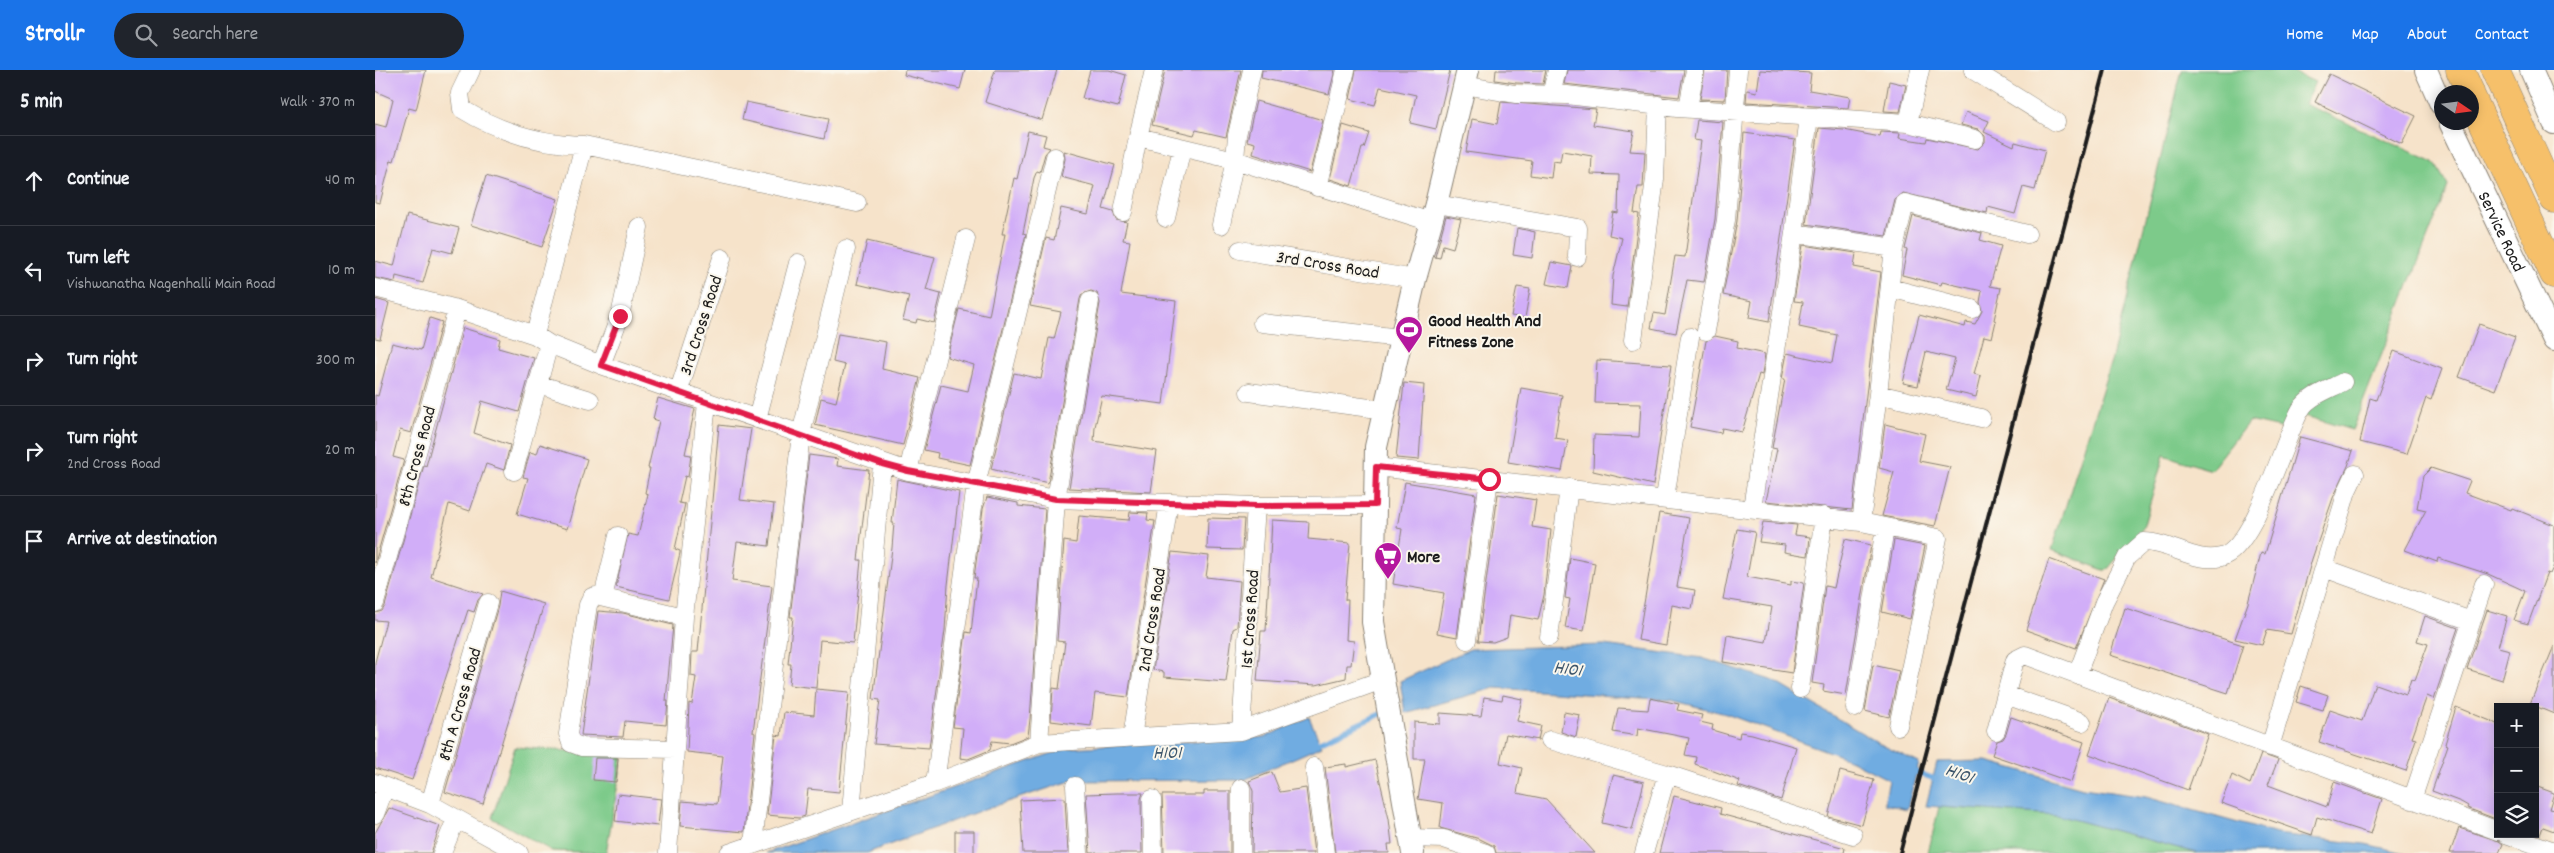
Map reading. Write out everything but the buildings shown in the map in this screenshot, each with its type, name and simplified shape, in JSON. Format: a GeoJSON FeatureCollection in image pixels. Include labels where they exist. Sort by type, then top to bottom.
{"type":"FeatureCollection","features":[{"type":"Feature","properties":{"kind":"highway"},"geometry":{"type":"LineString","coordinates":[[2459,70],[2466,85]]}},
{"type":"Feature","properties":{"kind":"highway"},"geometry":{"type":"LineString","coordinates":[[2495,70],[2554,199]]}},
{"type":"Feature","properties":{"kind":"highway"},"geometry":{"type":"LineString","coordinates":[[2479,111],[2554,274]]}},
{"type":"Feature","properties":{"kind":"street"},"geometry":{"type":"LineString","coordinates":[[471,70],[460,93],[462,109],[484,123],[532,139],[559,144],[584,145],[857,203]]}},
{"type":"Feature","properties":{"kind":"street"},"geometry":{"type":"LineString","coordinates":[[1123,212],[1154,70]]}},
{"type":"Feature","properties":{"kind":"street"},"geometry":{"type":"LineString","coordinates":[[1221,225],[1235,160],[1237,135],[1252,70]]}},
{"type":"Feature","properties":{"kind":"street"},"geometry":{"type":"LineString","coordinates":[[1317,187],[1346,70]]}},
{"type":"Feature","properties":{"kind":"street"},"geometry":{"type":"LineString","coordinates":[[1551,95],[1557,70]]}},
{"type":"Feature","properties":{"kind":"street"},"geometry":{"type":"LineString","coordinates":[[1688,108],[1695,70]]}},
{"type":"Feature","properties":{"kind":"street"},"geometry":{"type":"LineString","coordinates":[[1665,498],[1698,334],[1725,220],[1738,70]]}},
{"type":"Feature","properties":{"kind":"street"},"geometry":{"type":"LineString","coordinates":[[1908,123],[1920,70]]}},
{"type":"Feature","properties":{"kind":"street"},"geometry":{"type":"LineString","coordinates":[[1973,70],[2056,122]]}},
{"type":"Feature","properties":{"kind":"street"},"geometry":{"type":"LineString","coordinates":[[2426,70],[2434,88]]}},
{"type":"Feature","properties":{"kind":"street"},"geometry":{"type":"LineString","coordinates":[[2531,70],[2554,123]]}},
{"type":"Feature","properties":{"kind":"street"},"geometry":{"type":"LineString","coordinates":[[1486,853],[1444,839],[1411,845],[1373,622],[1377,447],[1415,279],[1434,213],[1466,78],[1515,94],[1551,95],[1733,112],[1908,123],[1975,139]]}},
{"type":"Feature","properties":{"kind":"street"},"geometry":{"type":"LineString","coordinates":[[1633,340],[1655,179],[1658,105]]}},
{"type":"Feature","properties":{"kind":"street"},"geometry":{"type":"LineString","coordinates":[[1752,508],[1794,233],[1809,117]]}},
{"type":"Feature","properties":{"kind":"street","name":"Service Road"},"geometry":{"type":"LineString","coordinates":[[2454,130],[2554,340]]}},
{"type":"Feature","properties":{"kind":"street"},"geometry":{"type":"LineString","coordinates":[[1138,137],[1235,160],[1317,187],[1434,213],[1578,228],[1577,257]]}},
{"type":"Feature","properties":{"kind":"street"},"geometry":{"type":"LineString","coordinates":[[514,471],[538,384],[542,339],[584,145]]}},
{"type":"Feature","properties":{"kind":"street"},"geometry":{"type":"LineString","coordinates":[[1166,218],[1182,148]]}},
{"type":"Feature","properties":{"kind":"street"},"geometry":{"type":"LineString","coordinates":[[935,783],[976,485],[1055,157]]}},
{"type":"Feature","properties":{"kind":"street"},"geometry":{"type":"LineString","coordinates":[[1861,522],[1878,394],[1894,248],[1905,203],[2027,234]]}},
{"type":"Feature","properties":{"kind":"street"},"geometry":{"type":"LineString","coordinates":[[601,365],[620,316],[639,227]]}},
{"type":"Feature","properties":{"kind":"street"},"geometry":{"type":"LineString","coordinates":[[1794,233],[1894,248]]}},
{"type":"Feature","properties":{"kind":"street"},"geometry":{"type":"LineString","coordinates":[[908,471],[966,239]]}},
{"type":"Feature","properties":{"kind":"street"},"geometry":{"type":"LineString","coordinates":[[753,844],[801,434],[846,249]]}},
{"type":"Feature","properties":{"kind":"street","name":"3rd Cross Road"},"geometry":{"type":"LineString","coordinates":[[1241,250],[1415,279]]}},
{"type":"Feature","properties":{"kind":"street","name":"3rd Cross Road"},"geometry":{"type":"LineString","coordinates":[[679,393],[721,258]]}},
{"type":"Feature","properties":{"kind":"street"},"geometry":{"type":"LineString","coordinates":[[757,419],[798,263]]}},
{"type":"Feature","properties":{"kind":"street"},"geometry":{"type":"LineString","coordinates":[[375,288],[457,308],[542,339],[601,365],[707,404],[757,419],[882,464],[908,471],[1056,499],[1256,506],[1375,505]]}},
{"type":"Feature","properties":{"kind":"street"},"geometry":{"type":"LineString","coordinates":[[1890,288],[1972,309]]}},
{"type":"Feature","properties":{"kind":"street"},"geometry":{"type":"LineString","coordinates":[[1039,743],[1056,499],[1090,301]]}},
{"type":"Feature","properties":{"kind":"street","name":"8th Cross Road"},"geometry":{"type":"LineString","coordinates":[[375,603],[457,308]]}},
{"type":"Feature","properties":{"kind":"street"},"geometry":{"type":"LineString","coordinates":[[1262,323],[1401,338]]}},
{"type":"Feature","properties":{"kind":"street"},"geometry":{"type":"LineString","coordinates":[[2077,675],[2104,602],[2127,557],[2144,542],[2158,542],[2197,557],[2222,557],[2239,546],[2264,498],[2302,407],[2343,382]]}},
{"type":"Feature","properties":{"kind":"street"},"geometry":{"type":"LineString","coordinates":[[538,384],[590,400]]}},
{"type":"Feature","properties":{"kind":"street"},"geometry":{"type":"LineString","coordinates":[[1249,392],[1385,410]]}},
{"type":"Feature","properties":{"kind":"street"},"geometry":{"type":"LineString","coordinates":[[1878,394],[1981,418]]}},
{"type":"Feature","properties":{"kind":"street"},"geometry":{"type":"LineString","coordinates":[[668,853],[684,617],[707,404]]}},
{"type":"Feature","properties":{"kind":"street"},"geometry":{"type":"LineString","coordinates":[[851,811],[882,464]]}},
{"type":"Feature","properties":{"kind":"street"},"geometry":{"type":"LineString","coordinates":[[1376,467],[1823,516],[1938,538],[1898,726]]}},
{"type":"Feature","properties":{"kind":"street"},"geometry":{"type":"LineString","coordinates":[[2269,747],[2347,491],[2355,474]]}},
{"type":"Feature","properties":{"kind":"street"},"geometry":{"type":"LineString","coordinates":[[1467,640],[1489,479]]}},
{"type":"Feature","properties":{"kind":"street"},"geometry":{"type":"LineString","coordinates":[[1549,637],[1569,488]]}},
{"type":"Feature","properties":{"kind":"street","name":"2nd Cross Road"},"geometry":{"type":"LineString","coordinates":[[1132,737],[1169,503]]}},
{"type":"Feature","properties":{"kind":"street","name":"1st Cross Road"},"geometry":{"type":"LineString","coordinates":[[1241,731],[1256,506]]}},
{"type":"Feature","properties":{"kind":"street"},"geometry":{"type":"LineString","coordinates":[[1800,688],[1823,516]]}},
{"type":"Feature","properties":{"kind":"street"},"geometry":{"type":"LineString","coordinates":[[1855,708],[1885,528]]}},
{"type":"Feature","properties":{"kind":"street"},"geometry":{"type":"LineString","coordinates":[[603,598],[618,536]]}},
{"type":"Feature","properties":{"kind":"street"},"geometry":{"type":"LineString","coordinates":[[2324,568],[2471,621]]}},
{"type":"Feature","properties":{"kind":"street"},"geometry":{"type":"LineString","coordinates":[[2412,800],[2484,584]]}},
{"type":"Feature","properties":{"kind":"street"},"geometry":{"type":"LineString","coordinates":[[675,749],[582,747],[571,743],[568,739],[588,605],[592,597],[684,617]]}},
{"type":"Feature","properties":{"kind":"street","name":"8th A Cross Road"},"geometry":{"type":"LineString","coordinates":[[430,804],[488,603]]}},
{"type":"Feature","properties":{"kind":"street"},"geometry":{"type":"LineString","coordinates":[[1996,731],[2015,660],[2025,655],[2494,830]]}},
{"type":"Feature","properties":{"kind":"street"},"geometry":{"type":"LineString","coordinates":[[729,853],[935,783],[1039,743],[1241,731],[1382,680]]}},
{"type":"Feature","properties":{"kind":"street"},"geometry":{"type":"LineString","coordinates":[[2005,695],[2082,722]]}},
{"type":"Feature","properties":{"kind":"street"},"geometry":{"type":"LineString","coordinates":[[1550,740],[1667,774],[1853,835]]}},
{"type":"Feature","properties":{"kind":"street"},"geometry":{"type":"LineString","coordinates":[[1314,767],[1325,853]]}},
{"type":"Feature","properties":{"kind":"street"},"geometry":{"type":"LineString","coordinates":[[1644,853],[1667,774]]}},
{"type":"Feature","properties":{"kind":"street"},"geometry":{"type":"LineString","coordinates":[[375,814],[380,785],[430,804],[519,853]]}},
{"type":"Feature","properties":{"kind":"street"},"geometry":{"type":"LineString","coordinates":[[1075,786],[1079,853]]}},
{"type":"Feature","properties":{"kind":"street"},"geometry":{"type":"LineString","coordinates":[[1241,788],[1241,853]]}},
{"type":"Feature","properties":{"kind":"street"},"geometry":{"type":"LineString","coordinates":[[1152,799],[1153,853]]}},
{"type":"Feature","properties":{"kind":"street"},"geometry":{"type":"LineString","coordinates":[[441,853],[456,819]]}},
{"type":"Feature","properties":{"kind":"street"},"geometry":{"type":"LineString","coordinates":[[2517,838],[2554,852]]}},
{"type":"Feature","properties":{"kind":"green space"},"geometry":{"type":"Polygon","coordinates":[[[2182,70],[2288,70],[2315,82],[2305,104],[2434,162],[2448,186],[2352,430],[2289,411],[2284,429],[2249,421],[2211,470],[2164,455],[2143,528],[2106,571],[2052,550],[2112,358],[2182,70]]]}},
{"type":"Feature","properties":{"kind":"green space"},"geometry":{"type":"Polygon","coordinates":[[[515,747],[623,755],[606,853],[552,851],[492,818],[515,747]]]}},
{"type":"Feature","properties":{"kind":"green space"},"geometry":{"type":"Polygon","coordinates":[[[1939,807],[2057,815],[2197,853],[1928,853],[1939,807]]]}},
{"type":"Feature","properties":{"kind":"water"},"geometry":{"type":"Polygon","coordinates":[[[1604,645],[1702,658],[1774,681],[1884,746],[1919,763],[1907,809],[1884,804],[1889,780],[1846,758],[1726,714],[1671,700],[1495,688],[1405,713],[1400,681],[1470,649],[1604,645]]]}},
{"type":"Feature","properties":{"kind":"water"},"geometry":{"type":"Polygon","coordinates":[[[1309,717],[1322,746],[1244,780],[1071,781],[985,809],[867,853],[766,853],[1067,748],[1265,737],[1309,717]]]}},
{"type":"Feature","properties":{"kind":"water"},"geometry":{"type":"Polygon","coordinates":[[[1987,761],[2083,788],[2146,797],[2277,834],[2365,844],[2405,853],[2197,853],[2057,815],[1926,806],[1937,762],[1987,761]]]}},
{"type":"Feature","properties":{"kind":"waterway","name":"H101"},"geometry":{"type":"LineString","coordinates":[[1314,744],[1383,713]]}},
{"type":"Feature","properties":{"kind":"waterway","name":"H101"},"geometry":{"type":"LineString","coordinates":[[1909,770],[1938,780]]}},
{"type":"Feature","properties":{"kind":"railway"},"geometry":{"type":"LineString","coordinates":[[1900,853],[2105,70]]}},
{"type":"Feature","properties":{"kind":"place","name":"Good Health And Fitness Zone"},"geometry":{"type":"Point","coordinates":[1409,354]}},
{"type":"Feature","properties":{"kind":"place","name":"More"},"geometry":{"type":"Point","coordinates":[1388,580]}},
{"type":"Feature","properties":{"kind":"route"},"geometry":{"type":"LineString","coordinates":[[620,316],[601,365],[707,404],[801,434],[882,464],[976,485],[1056,499],[1256,506],[1375,505],[1376,467],[1489,479]]}}]}
